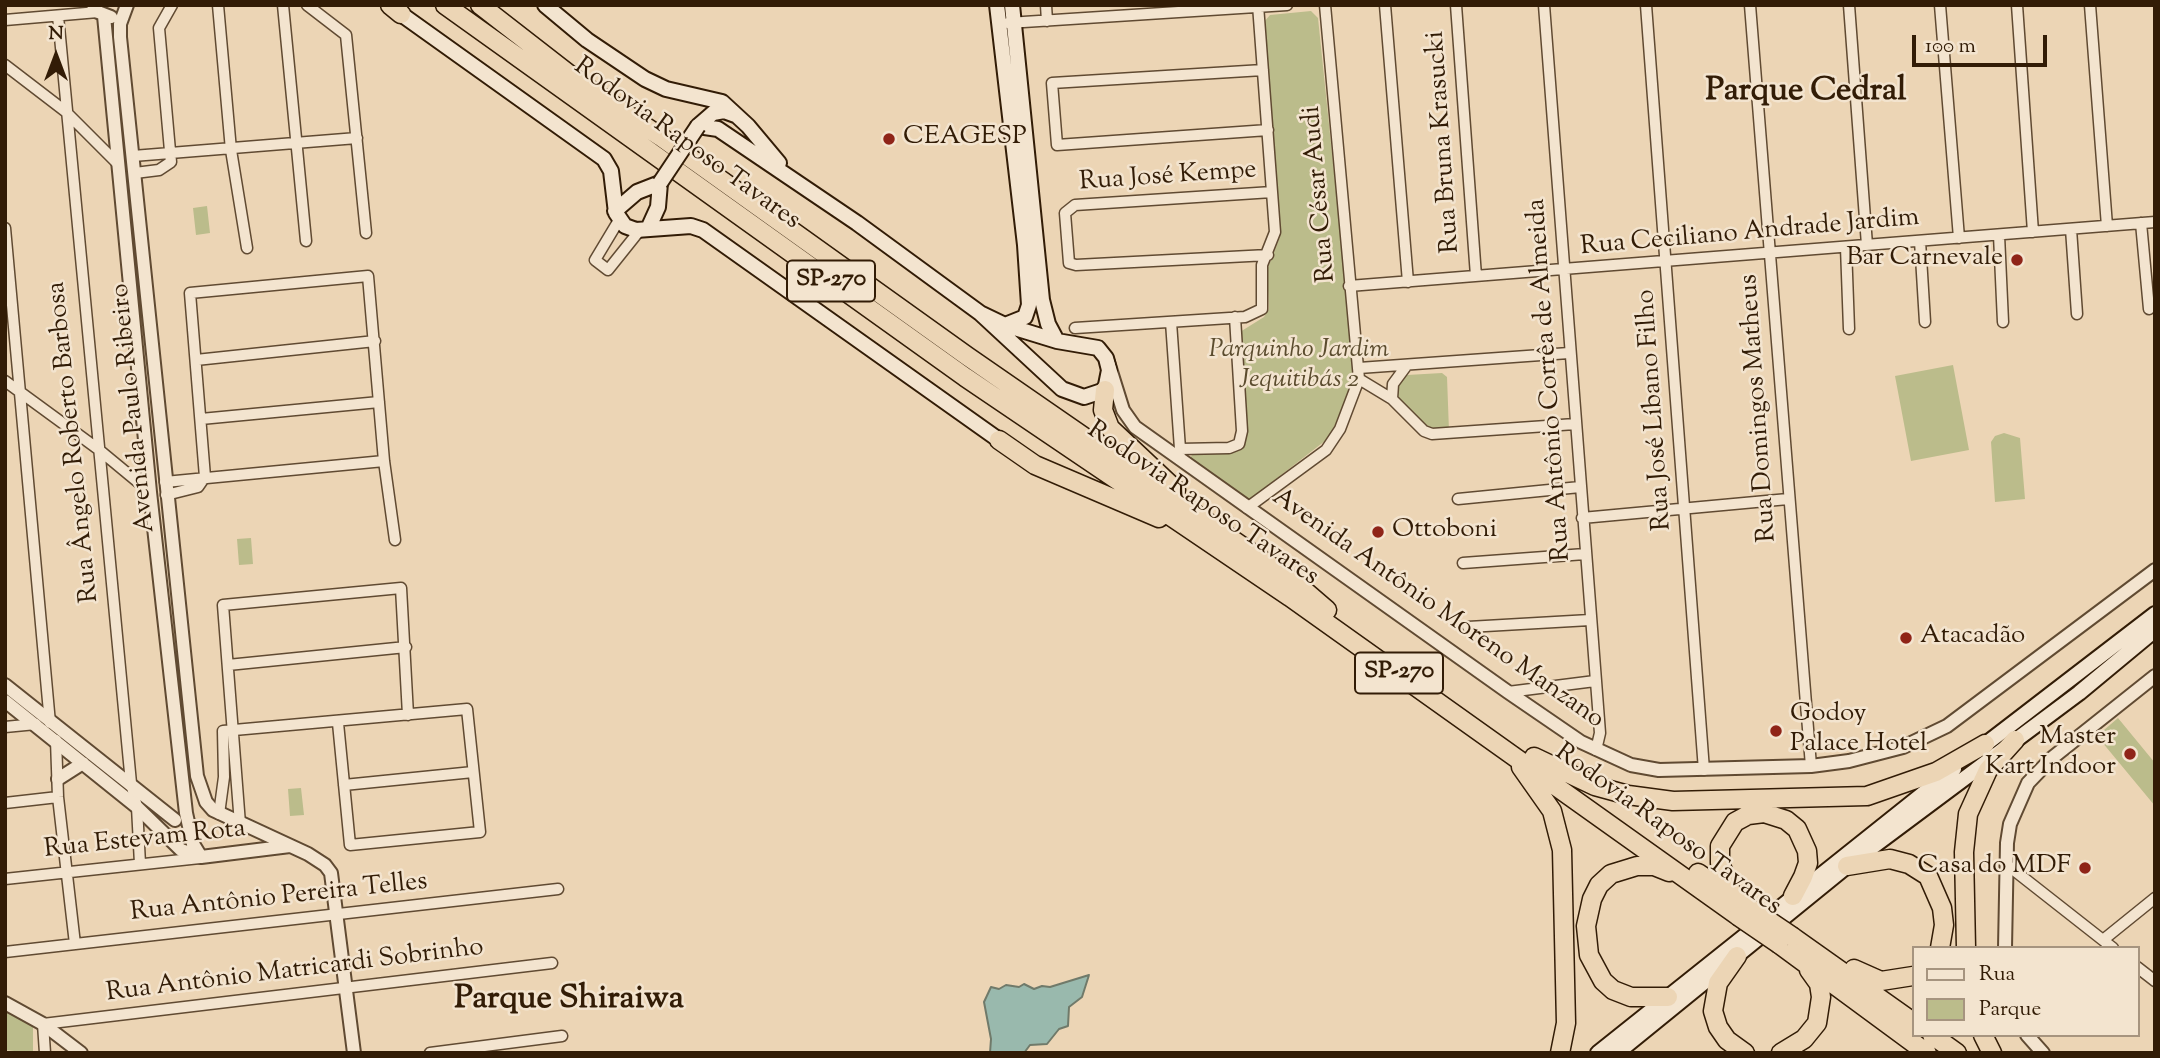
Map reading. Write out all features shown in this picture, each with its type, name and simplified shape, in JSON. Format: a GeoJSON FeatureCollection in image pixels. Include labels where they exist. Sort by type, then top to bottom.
{"type":"FeatureCollection","features":[{"type":"Feature","properties":{"kind":"highway","name":"Rodovia Raposo Tavares"},"geometry":{"type":"LineString","coordinates":[[445,5],[965,377],[1223,543],[1733,896],[1744,912]]}},
{"type":"Feature","properties":{"kind":"highway","name":"Rodovia Raposo Tavares"},"geometry":{"type":"LineString","coordinates":[[480,5],[583,85],[661,137],[967,356],[1685,878],[1744,912],[1912,1021]]}},
{"type":"Feature","properties":{"kind":"highway"},"geometry":{"type":"LineString","coordinates":[[1105,390],[1103,410],[1110,428],[1223,543]]}},
{"type":"Feature","properties":{"kind":"highway"},"geometry":{"type":"LineString","coordinates":[[999,440],[1035,465],[1223,543]]}},
{"type":"Feature","properties":{"kind":"highway"},"geometry":{"type":"LineString","coordinates":[[1966,946],[1964,852],[1968,814],[1988,770],[2015,740]]}},
{"type":"Feature","properties":{"kind":"highway"},"geometry":{"type":"LineString","coordinates":[[1496,741],[1544,797],[1552,811],[1562,850],[1566,1023],[1560,1053]]}},
{"type":"Feature","properties":{"kind":"highway"},"geometry":{"type":"LineString","coordinates":[[1534,757],[1595,786],[1628,795],[1673,801],[1867,796],[1936,772],[1985,744]]}},
{"type":"Feature","properties":{"kind":"highway"},"geometry":{"type":"LineString","coordinates":[[1733,896],[1720,863],[1720,846],[1735,822],[1748,815],[1764,813],[1786,820],[1797,829],[1807,851],[1808,863],[1793,896]]}},
{"type":"Feature","properties":{"kind":"highway"},"geometry":{"type":"LineString","coordinates":[[1847,866],[1890,859],[1909,864],[1928,876],[1942,908],[1944,925],[1940,946]]}},
{"type":"Feature","properties":{"kind":"highway"},"geometry":{"type":"LineString","coordinates":[[1668,997],[1631,997],[1613,990],[1603,981],[1589,955],[1586,941],[1588,911],[1599,885],[1623,869],[1654,866],[1685,878]]}},
{"type":"Feature","properties":{"kind":"highway","name":"Rodovia Raposo Tavares"},"geometry":{"type":"LineString","coordinates":[[1786,941],[1805,963],[1927,1053]]}},
{"type":"Feature","properties":{"kind":"highway"},"geometry":{"type":"LineString","coordinates":[[1786,941],[1829,953],[1869,978],[1891,981],[1912,976]]}},
{"type":"Feature","properties":{"kind":"highway"},"geometry":{"type":"LineString","coordinates":[[1737,956],[1718,983],[1713,1011],[1727,1040],[1745,1053]]}},
{"type":"Feature","properties":{"kind":"highway"},"geometry":{"type":"LineString","coordinates":[[1781,1053],[1804,1040],[1817,1023],[1821,997],[1819,985],[1805,963]]}},
{"type":"Feature","properties":{"kind":"highway"},"geometry":{"type":"LineString","coordinates":[[1935,1037],[1957,1053]]}},
{"type":"Feature","properties":{"kind":"highway"},"geometry":{"type":"LineString","coordinates":[[1984,1037],[1992,1053]]}},
{"type":"Feature","properties":{"kind":"main road"},"geometry":{"type":"LineString","coordinates":[[545,5],[605,53],[645,79],[666,89],[715,99],[736,116],[789,174]]}},
{"type":"Feature","properties":{"kind":"main road"},"geometry":{"type":"LineString","coordinates":[[998,5],[1007,23],[1042,300],[1048,324],[1057,341]]}},
{"type":"Feature","properties":{"kind":"main road"},"geometry":{"type":"LineString","coordinates":[[1005,326],[1025,317],[1029,305],[1007,23],[1012,5]]}},
{"type":"Feature","properties":{"kind":"main road"},"geometry":{"type":"LineString","coordinates":[[393,8],[604,159],[611,171],[617,215],[628,228],[644,230],[691,226],[703,230],[999,440]]}},
{"type":"Feature","properties":{"kind":"main road"},"geometry":{"type":"LineString","coordinates":[[644,230],[658,207],[660,183],[704,118],[718,112],[736,116]]}},
{"type":"Feature","properties":{"kind":"main road"},"geometry":{"type":"LineString","coordinates":[[698,126],[718,129],[789,174],[980,313],[1062,389],[1084,397],[1105,390],[1109,375],[1106,358],[1092,345],[1057,341],[1005,326],[980,313]]}},
{"type":"Feature","properties":{"kind":"main road"},"geometry":{"type":"LineString","coordinates":[[617,215],[637,192],[660,183]]}},
{"type":"Feature","properties":{"kind":"main road"},"geometry":{"type":"LineString","coordinates":[[1598,1053],[2029,709],[2155,614]]}},
{"type":"Feature","properties":{"kind":"main road"},"geometry":{"type":"LineString","coordinates":[[1617,1053],[1847,866],[2015,740],[2155,630]]}},
{"type":"Feature","properties":{"kind":"main road"},"geometry":{"type":"LineString","coordinates":[[2139,643],[2155,640]]}},
{"type":"Feature","properties":{"kind":"street"},"geometry":{"type":"LineString","coordinates":[[135,173],[167,167],[171,162],[159,28],[172,5]]}},
{"type":"Feature","properties":{"kind":"street"},"geometry":{"type":"LineString","coordinates":[[218,5],[231,150],[247,248]]}},
{"type":"Feature","properties":{"kind":"street"},"geometry":{"type":"LineString","coordinates":[[283,5],[294,143],[306,241]]}},
{"type":"Feature","properties":{"kind":"street"},"geometry":{"type":"LineString","coordinates":[[307,5],[346,35],[366,233]]}},
{"type":"Feature","properties":{"kind":"street"},"geometry":{"type":"LineString","coordinates":[[1046,5],[1047,21]]}},
{"type":"Feature","properties":{"kind":"street"},"geometry":{"type":"LineString","coordinates":[[1007,23],[1287,5]]}},
{"type":"Feature","properties":{"kind":"street","name":"Rua César Audi"},"geometry":{"type":"LineString","coordinates":[[1325,5],[1359,373]]}},
{"type":"Feature","properties":{"kind":"street"},"geometry":{"type":"LineString","coordinates":[[1385,5],[1408,282]]}},
{"type":"Feature","properties":{"kind":"street","name":"Rua Bruna Krasucki"},"geometry":{"type":"LineString","coordinates":[[1456,5],[1476,276]]}},
{"type":"Feature","properties":{"kind":"street","name":"Rua Antônio Corrêa de Almeida"},"geometry":{"type":"LineString","coordinates":[[1544,5],[1569,353],[1601,733],[1596,750]]}},
{"type":"Feature","properties":{"kind":"street","name":"Rua José Líbano Filho"},"geometry":{"type":"LineString","coordinates":[[1646,5],[1704,770]]}},
{"type":"Feature","properties":{"kind":"street","name":"Rua Domingos Matheus"},"geometry":{"type":"LineString","coordinates":[[1750,5],[1811,766]]}},
{"type":"Feature","properties":{"kind":"street"},"geometry":{"type":"LineString","coordinates":[[1849,5],[1867,245]]}},
{"type":"Feature","properties":{"kind":"street"},"geometry":{"type":"LineString","coordinates":[[1940,5],[1959,238]]}},
{"type":"Feature","properties":{"kind":"street"},"geometry":{"type":"LineString","coordinates":[[2017,5],[2033,232]]}},
{"type":"Feature","properties":{"kind":"street"},"geometry":{"type":"LineString","coordinates":[[2090,5],[2107,226]]}},
{"type":"Feature","properties":{"kind":"street"},"geometry":{"type":"LineString","coordinates":[[5,20],[98,11],[112,17],[127,7]]}},
{"type":"Feature","properties":{"kind":"street","name":"Avenida Paulo Ribeiro"},"geometry":{"type":"LineString","coordinates":[[127,7],[120,24],[120,37],[197,776],[206,802]]}},
{"type":"Feature","properties":{"kind":"street"},"geometry":{"type":"LineString","coordinates":[[1074,328],[1235,317],[1255,314],[1262,309],[1262,265],[1275,232],[1258,7]]}},
{"type":"Feature","properties":{"kind":"street"},"geometry":{"type":"LineString","coordinates":[[98,11],[117,163],[181,817],[201,858]]}},
{"type":"Feature","properties":{"kind":"street","name":"Rua Ângelo Roberto Barbosa"},"geometry":{"type":"LineString","coordinates":[[58,16],[131,783],[137,807],[140,864]]}},
{"type":"Feature","properties":{"kind":"street"},"geometry":{"type":"LineString","coordinates":[[5,65],[65,111],[117,163]]}},
{"type":"Feature","properties":{"kind":"street"},"geometry":{"type":"LineString","coordinates":[[1263,70],[1052,83],[1057,145],[1268,130]]}},
{"type":"Feature","properties":{"kind":"street"},"geometry":{"type":"LineString","coordinates":[[133,156],[357,138]]}},
{"type":"Feature","properties":{"kind":"street","name":"Rua José Kempe"},"geometry":{"type":"LineString","coordinates":[[1268,255],[1076,265],[1069,262],[1065,213],[1068,207],[1272,192]]}},
{"type":"Feature","properties":{"kind":"street"},"geometry":{"type":"LineString","coordinates":[[617,215],[595,260],[608,270],[644,230]]}},
{"type":"Feature","properties":{"kind":"street","name":"Rua Ceciliano Andrade Jardim"},"geometry":{"type":"LineString","coordinates":[[1349,286],[2155,222]]}},
{"type":"Feature","properties":{"kind":"street"},"geometry":{"type":"LineString","coordinates":[[2141,223],[2149,309]]}},
{"type":"Feature","properties":{"kind":"street"},"geometry":{"type":"LineString","coordinates":[[5,228],[50,719],[56,743],[58,797],[75,944]]}},
{"type":"Feature","properties":{"kind":"street"},"geometry":{"type":"LineString","coordinates":[[2071,229],[2077,314]]}},
{"type":"Feature","properties":{"kind":"street"},"geometry":{"type":"LineString","coordinates":[[1999,235],[2003,322]]}},
{"type":"Feature","properties":{"kind":"street"},"geometry":{"type":"LineString","coordinates":[[1920,241],[1924,322]]}},
{"type":"Feature","properties":{"kind":"street"},"geometry":{"type":"LineString","coordinates":[[1846,247],[1849,329]]}},
{"type":"Feature","properties":{"kind":"street"},"geometry":{"type":"LineString","coordinates":[[205,477],[190,293],[368,276],[384,461],[395,540]]}},
{"type":"Feature","properties":{"kind":"street"},"geometry":{"type":"LineString","coordinates":[[1171,322],[1179,454],[1239,444],[1242,431],[1235,317]]}},
{"type":"Feature","properties":{"kind":"street"},"geometry":{"type":"LineString","coordinates":[[196,360],[374,341]]}},
{"type":"Feature","properties":{"kind":"street"},"geometry":{"type":"LineString","coordinates":[[1359,373],[1407,365],[1569,353]]}},
{"type":"Feature","properties":{"kind":"street","name":"Avenida Antônio Moreno Manzano"},"geometry":{"type":"LineString","coordinates":[[1106,358],[1128,419],[1135,428],[1179,454],[1247,508],[1508,692],[1596,750],[1631,765],[1704,770],[1811,766],[1849,761],[1903,747],[1947,726],[2155,570]]}},
{"type":"Feature","properties":{"kind":"street"},"geometry":{"type":"LineString","coordinates":[[1392,398],[1393,384],[1407,365]]}},
{"type":"Feature","properties":{"kind":"street"},"geometry":{"type":"LineString","coordinates":[[1359,373],[1392,398],[1424,431],[1432,434],[1575,424]]}},
{"type":"Feature","properties":{"kind":"street"},"geometry":{"type":"LineString","coordinates":[[1247,508],[1326,450],[1340,429],[1359,373]]}},
{"type":"Feature","properties":{"kind":"street"},"geometry":{"type":"LineString","coordinates":[[5,381],[98,449],[150,492]]}},
{"type":"Feature","properties":{"kind":"street"},"geometry":{"type":"LineString","coordinates":[[201,419],[379,402]]}},
{"type":"Feature","properties":{"kind":"street"},"geometry":{"type":"LineString","coordinates":[[166,488],[193,489],[205,477],[384,461]]}},
{"type":"Feature","properties":{"kind":"street"},"geometry":{"type":"LineString","coordinates":[[1458,499],[1580,487]]}},
{"type":"Feature","properties":{"kind":"street"},"geometry":{"type":"LineString","coordinates":[[1582,518],[1788,499]]}},
{"type":"Feature","properties":{"kind":"street"},"geometry":{"type":"LineString","coordinates":[[1463,563],[1585,554]]}},
{"type":"Feature","properties":{"kind":"street"},"geometry":{"type":"LineString","coordinates":[[240,854],[246,841],[240,824],[223,605],[401,588],[408,715]]}},
{"type":"Feature","properties":{"kind":"street"},"geometry":{"type":"LineString","coordinates":[[1468,627],[1590,620]]}},
{"type":"Feature","properties":{"kind":"street"},"geometry":{"type":"LineString","coordinates":[[228,665],[406,647]]}},
{"type":"Feature","properties":{"kind":"street"},"geometry":{"type":"LineString","coordinates":[[2005,946],[2006,864],[2010,824],[2028,783],[2052,758],[2155,676]]}},
{"type":"Feature","properties":{"kind":"street"},"geometry":{"type":"LineString","coordinates":[[1508,692],[1595,681]]}},
{"type":"Feature","properties":{"kind":"street"},"geometry":{"type":"LineString","coordinates":[[5,685],[131,783],[181,817]]}},
{"type":"Feature","properties":{"kind":"street"},"geometry":{"type":"LineString","coordinates":[[5,701],[137,807],[181,850],[201,858]]}},
{"type":"Feature","properties":{"kind":"street"},"geometry":{"type":"LineString","coordinates":[[219,814],[224,777],[222,731],[338,723],[467,709],[480,832],[351,845],[338,723]]}},
{"type":"Feature","properties":{"kind":"street"},"geometry":{"type":"LineString","coordinates":[[5,727],[35,724],[50,719]]}},
{"type":"Feature","properties":{"kind":"street"},"geometry":{"type":"LineString","coordinates":[[58,779],[83,763]]}},
{"type":"Feature","properties":{"kind":"street"},"geometry":{"type":"LineString","coordinates":[[344,785],[473,772]]}},
{"type":"Feature","properties":{"kind":"street"},"geometry":{"type":"LineString","coordinates":[[5,803],[58,797]]}},
{"type":"Feature","properties":{"kind":"street"},"geometry":{"type":"LineString","coordinates":[[161,831],[206,802],[219,814],[325,865],[331,873],[354,1053]]}},
{"type":"Feature","properties":{"kind":"street","name":"Rua Estevam Rota"},"geometry":{"type":"LineString","coordinates":[[5,879],[240,854],[290,846]]}},
{"type":"Feature","properties":{"kind":"street"},"geometry":{"type":"LineString","coordinates":[[2006,864],[2110,946]]}},
{"type":"Feature","properties":{"kind":"street","name":"Rua Antônio Pereira Telles"},"geometry":{"type":"LineString","coordinates":[[5,952],[558,889]]}},
{"type":"Feature","properties":{"kind":"street"},"geometry":{"type":"LineString","coordinates":[[2103,940],[2155,898]]}},
{"type":"Feature","properties":{"kind":"street","name":"Rua Antônio Matricardi Sobrinho"},"geometry":{"type":"LineString","coordinates":[[43,1024],[552,962]]}},
{"type":"Feature","properties":{"kind":"street"},"geometry":{"type":"LineString","coordinates":[[2139,969],[2155,981]]}},
{"type":"Feature","properties":{"kind":"street"},"geometry":{"type":"LineString","coordinates":[[5,1003],[43,1024],[81,1053]]}},
{"type":"Feature","properties":{"kind":"street"},"geometry":{"type":"LineString","coordinates":[[43,1024],[45,1053]]}},
{"type":"Feature","properties":{"kind":"street"},"geometry":{"type":"LineString","coordinates":[[430,1053],[562,1036]]}},
{"type":"Feature","properties":{"kind":"street"},"geometry":{"type":"LineString","coordinates":[[2021,1037],[2029,1053]]}},
{"type":"Feature","properties":{"kind":"street"},"geometry":{"type":"LineString","coordinates":[[2029,1037],[2043,1053]]}},
{"type":"Feature","properties":{"kind":"green space","name":"Parquinho Jardim Jequitibás 2"},"geometry":{"type":"Polygon","coordinates":[[[1311,11],[1318,18],[1355,376],[1330,437],[1249,500],[1190,458],[1192,455],[1235,452],[1246,436],[1240,332],[1264,317],[1269,309],[1267,270],[1280,237],[1264,22],[1270,15],[1311,11]]]}},
{"type":"Feature","properties":{"kind":"green space"},"geometry":{"type":"Polygon","coordinates":[[[207,206],[210,233],[196,235],[193,208],[207,206]]]}},
{"type":"Feature","properties":{"kind":"green space"},"geometry":{"type":"Polygon","coordinates":[[[1953,365],[1969,450],[1911,461],[1895,376],[1953,365]]]}},
{"type":"Feature","properties":{"kind":"green space"},"geometry":{"type":"Polygon","coordinates":[[[1442,373],[1447,377],[1449,431],[1430,428],[1399,400],[1397,388],[1407,375],[1442,373]]]}},
{"type":"Feature","properties":{"kind":"green space"},"geometry":{"type":"Polygon","coordinates":[[[2004,433],[2020,438],[2025,499],[1995,502],[1991,442],[1995,436],[2004,433]]]}},
{"type":"Feature","properties":{"kind":"green space"},"geometry":{"type":"Polygon","coordinates":[[[251,538],[253,564],[239,565],[237,539],[251,538]]]}},
{"type":"Feature","properties":{"kind":"green space","name":"Master Kart Indoor"},"geometry":{"type":"Polygon","coordinates":[[[2118,718],[2155,763],[2155,806],[2097,736],[2118,718]]]}},
{"type":"Feature","properties":{"kind":"green space"},"geometry":{"type":"Polygon","coordinates":[[[301,788],[304,815],[290,816],[288,789],[301,788]]]}},
{"type":"Feature","properties":{"kind":"green space"},"geometry":{"type":"Polygon","coordinates":[[[5,1010],[33,1025],[33,1053],[5,1050],[5,1010]]]}},
{"type":"Feature","properties":{"kind":"shaded area"},"geometry":{"type":"Polygon","coordinates":[[[1089,975],[1082,997],[1069,1007],[1068,1026],[1059,1029],[1047,1044],[1030,1045],[1024,1053],[990,1053],[991,1039],[984,1002],[991,987],[999,989],[1006,985],[1019,987],[1024,984],[1034,989],[1089,975]]]}},
{"type":"Feature","properties":{"kind":"place","name":"CEAGESP"},"geometry":{"type":"Point","coordinates":[889,139]}},
{"type":"Feature","properties":{"kind":"place","name":"Bar Carnevale"},"geometry":{"type":"Point","coordinates":[2017,260]}},
{"type":"Feature","properties":{"kind":"place","name":"Ottoboni"},"geometry":{"type":"Point","coordinates":[1378,532]}},
{"type":"Feature","properties":{"kind":"place","name":"Atacadão"},"geometry":{"type":"Point","coordinates":[1906,638]}},
{"type":"Feature","properties":{"kind":"place","name":"Godoy Palace Hotel"},"geometry":{"type":"Point","coordinates":[1776,731]}},
{"type":"Feature","properties":{"kind":"place","name":"Master Kart Indoor"},"geometry":{"type":"Point","coordinates":[2130,754]}},
{"type":"Feature","properties":{"kind":"place","name":"Casa do MDF"},"geometry":{"type":"Point","coordinates":[2085,868]}},
{"type":"Feature","properties":{"kind":"district","name":"Parque Cedral"},"geometry":{"type":"Point","coordinates":[1806,93]}},
{"type":"Feature","properties":{"kind":"district","name":"Parque Shiraiwa"},"geometry":{"type":"Point","coordinates":[569,1001]}}]}
